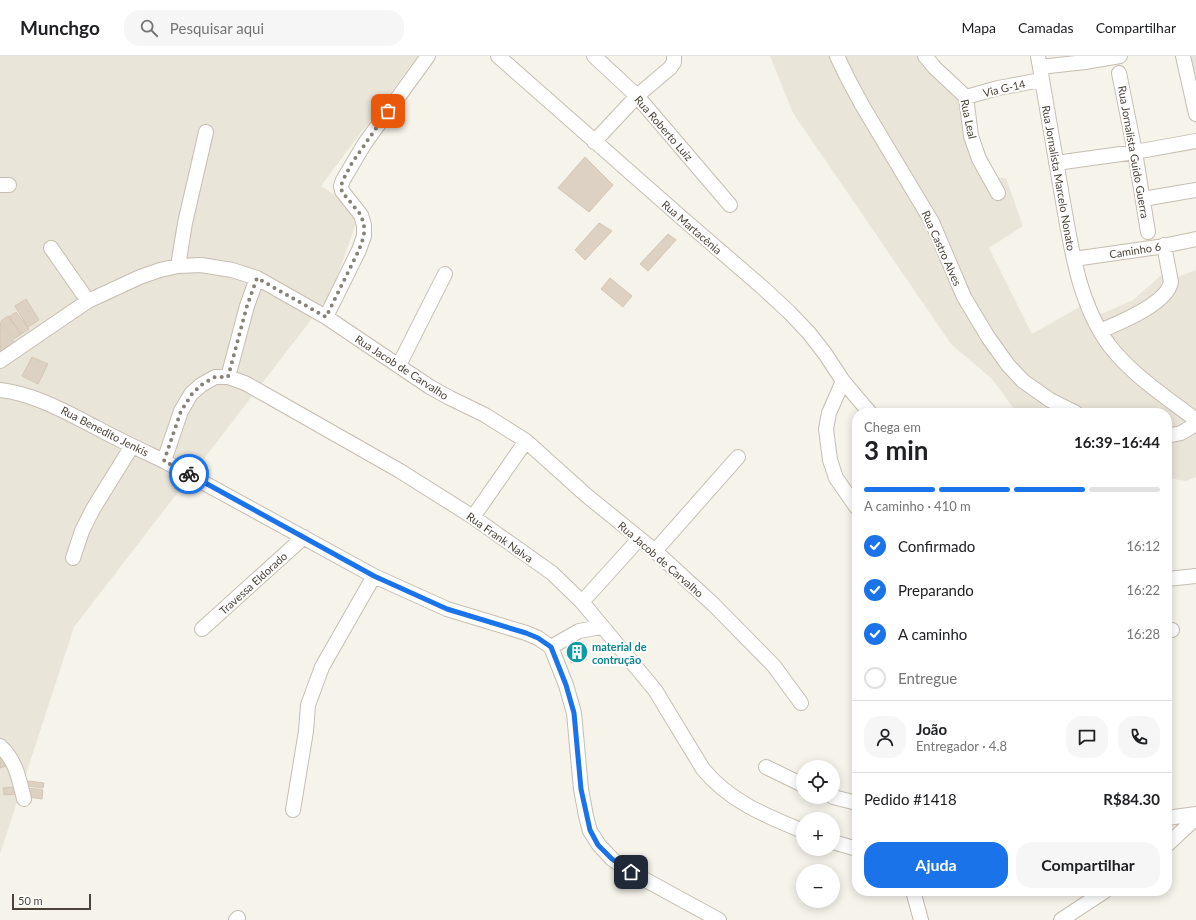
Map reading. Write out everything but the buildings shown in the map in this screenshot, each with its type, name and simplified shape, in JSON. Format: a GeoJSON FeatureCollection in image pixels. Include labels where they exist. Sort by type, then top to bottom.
{"type":"FeatureCollection","features":[{"type":"Feature","properties":{"kind":"street"},"geometry":{"type":"LineString","coordinates":[[326,317],[359,250],[364,236],[364,225],[361,215],[342,192],[341,186],[343,180],[365,143],[428,56]]}},
{"type":"Feature","properties":{"kind":"street","name":"Rua Martacênia"},"geometry":{"type":"LineString","coordinates":[[498,56],[594,142],[762,286],[809,333],[826,355],[843,382],[866,408]]}},
{"type":"Feature","properties":{"kind":"street","name":"Rua Roberto Luiz"},"geometry":{"type":"LineString","coordinates":[[594,56],[637,96],[730,205]]}},
{"type":"Feature","properties":{"kind":"street"},"geometry":{"type":"LineString","coordinates":[[594,142],[637,96],[670,68],[674,62],[674,56]]}},
{"type":"Feature","properties":{"kind":"street","name":"Rua Castro Alves"},"geometry":{"type":"LineString","coordinates":[[838,56],[862,105],[932,222],[964,297],[992,342],[1008,365],[1023,381],[1050,400],[1066,408]]}},
{"type":"Feature","properties":{"kind":"street","name":"Rua Leal"},"geometry":{"type":"LineString","coordinates":[[925,56],[934,68],[966,97],[971,136],[979,159],[998,193]]}},
{"type":"Feature","properties":{"kind":"street","name":"Via G-14"},"geometry":{"type":"LineString","coordinates":[[966,97],[998,88],[1039,68],[1120,56]]}},
{"type":"Feature","properties":{"kind":"street"},"geometry":{"type":"LineString","coordinates":[[1183,56],[1196,114]]}},
{"type":"Feature","properties":{"kind":"street","name":"Rua Jornalista Marcelo Nonato"},"geometry":{"type":"LineString","coordinates":[[1039,68],[1074,259],[1086,299],[1100,330],[1110,346],[1126,364],[1196,420]]}},
{"type":"Feature","properties":{"kind":"street","name":"Rua Jornalista Guido Guerra"},"geometry":{"type":"LineString","coordinates":[[1119,73],[1135,152],[1148,232]]}},
{"type":"Feature","properties":{"kind":"street"},"geometry":{"type":"LineString","coordinates":[[178,266],[185,223],[206,132]]}},
{"type":"Feature","properties":{"kind":"street"},"geometry":{"type":"LineString","coordinates":[[1056,163],[1196,142]]}},
{"type":"Feature","properties":{"kind":"street"},"geometry":{"type":"LineString","coordinates":[[1143,199],[1196,190]]}},
{"type":"Feature","properties":{"kind":"street","name":"Caminho 6"},"geometry":{"type":"LineString","coordinates":[[1074,259],[1196,239]]}},
{"type":"Feature","properties":{"kind":"street"},"geometry":{"type":"LineString","coordinates":[[1100,330],[1132,318],[1165,294],[1170,288],[1171,282],[1164,245]]}},
{"type":"Feature","properties":{"kind":"street"},"geometry":{"type":"LineString","coordinates":[[51,248],[88,301]]}},
{"type":"Feature","properties":{"kind":"street","name":"Rua Jacob de Carvalho"},"geometry":{"type":"LineString","coordinates":[[0,361],[88,301],[140,277],[178,266],[201,265],[232,270],[257,278],[326,317],[430,387],[485,415],[526,441],[560,473],[655,551],[714,605],[774,666],[801,703]]}},
{"type":"Feature","properties":{"kind":"street"},"geometry":{"type":"LineString","coordinates":[[399,365],[445,274]]}},
{"type":"Feature","properties":{"kind":"street"},"geometry":{"type":"LineString","coordinates":[[164,461],[181,411],[192,394],[201,385],[215,377],[228,377],[247,306],[257,278]]}},
{"type":"Feature","properties":{"kind":"street","name":"Rua Frank Nalva"},"geometry":{"type":"LineString","coordinates":[[228,377],[244,383],[268,396],[400,471],[473,517],[552,573],[582,602],[638,668],[655,690],[702,769],[712,780],[726,793],[746,806],[796,828]]}},
{"type":"Feature","properties":{"kind":"street"},"geometry":{"type":"LineString","coordinates":[[843,382],[829,413],[826,429],[830,460],[836,478],[852,501]]}},
{"type":"Feature","properties":{"kind":"street","name":"Rua Benedito Jenkis"},"geometry":{"type":"LineString","coordinates":[[0,390],[15,392],[57,407],[164,461],[374,576],[447,609],[526,633],[538,638],[551,647]]}},
{"type":"Feature","properties":{"kind":"street"},"geometry":{"type":"LineString","coordinates":[[1172,435],[1181,433],[1196,424]]}},
{"type":"Feature","properties":{"kind":"street"},"geometry":{"type":"LineString","coordinates":[[473,517],[526,441]]}},
{"type":"Feature","properties":{"kind":"street"},"geometry":{"type":"LineString","coordinates":[[73,558],[82,531],[93,509],[132,446]]}},
{"type":"Feature","properties":{"kind":"street"},"geometry":{"type":"LineString","coordinates":[[655,551],[738,457]]}},
{"type":"Feature","properties":{"kind":"street","name":"Travessa Eldorado"},"geometry":{"type":"LineString","coordinates":[[202,629],[304,537]]}},
{"type":"Feature","properties":{"kind":"street"},"geometry":{"type":"LineString","coordinates":[[582,602],[639,539]]}},
{"type":"Feature","properties":{"kind":"street"},"geometry":{"type":"LineString","coordinates":[[293,810],[306,731],[308,705],[315,682],[374,576]]}},
{"type":"Feature","properties":{"kind":"street"},"geometry":{"type":"LineString","coordinates":[[1172,578],[1196,576]]}},
{"type":"Feature","properties":{"kind":"street"},"geometry":{"type":"LineString","coordinates":[[601,626],[579,631],[551,647],[566,685],[574,713],[581,789],[590,830],[598,845],[612,859],[631,872],[719,920]]}},
{"type":"Feature","properties":{"kind":"street"},"geometry":{"type":"LineString","coordinates":[[0,746],[7,752],[14,764],[19,777],[24,799]]}},
{"type":"Feature","properties":{"kind":"street"},"geometry":{"type":"LineString","coordinates":[[766,768],[796,782]]}},
{"type":"Feature","properties":{"kind":"street"},"geometry":{"type":"LineString","coordinates":[[840,799],[852,802]]}},
{"type":"Feature","properties":{"kind":"street"},"geometry":{"type":"LineString","coordinates":[[1172,817],[1196,814]]}},
{"type":"Feature","properties":{"kind":"street"},"geometry":{"type":"LineString","coordinates":[[1172,840],[1196,818]]}},
{"type":"Feature","properties":{"kind":"street"},"geometry":{"type":"LineString","coordinates":[[840,844],[852,848]]}},
{"type":"Feature","properties":{"kind":"street"},"geometry":{"type":"LineString","coordinates":[[915,896],[921,920]]}},
{"type":"Feature","properties":{"kind":"street"},"geometry":{"type":"LineString","coordinates":[[1061,920],[1097,896]]}},
{"type":"Feature","properties":{"kind":"shaded area"},"geometry":{"type":"Polygon","coordinates":[[[0,56],[418,56],[321,186],[360,212],[331,294],[74,627],[0,854],[0,56]]]}},
{"type":"Feature","properties":{"kind":"shaded area"},"geometry":{"type":"Polygon","coordinates":[[[770,56],[934,56],[955,79],[991,177],[1006,178],[1023,226],[989,248],[1032,334],[1088,302],[1099,315],[1133,300],[1166,271],[1173,279],[1196,270],[1196,477],[1186,481],[1172,479],[1172,408],[1013,408],[992,379],[951,344],[793,113],[770,56]]]}},
{"type":"Feature","properties":{"kind":"shaded area"},"geometry":{"type":"Polygon","coordinates":[[[1183,56],[1196,56],[1196,120],[1183,56]]]}},
{"type":"Feature","properties":{"kind":"way so far"},"geometry":{"type":"LineString","coordinates":[[189,474],[164,461],[181,411],[192,394],[201,385],[215,377],[228,377],[247,306],[257,278],[326,317],[337,297],[364,236],[364,225],[361,215],[352,202],[342,192],[341,186],[352,163],[388,111]]}},
{"type":"Feature","properties":{"kind":"place","name":"material de contrução"},"geometry":{"type":"Point","coordinates":[577,652]}},
{"type":"Feature","properties":{"kind":"route"},"geometry":{"type":"LineString","coordinates":[[189,474],[374,576],[447,609],[526,633],[538,638],[551,647],[566,685],[574,713],[581,789],[590,830],[598,845],[612,859],[631,872]]}}]}
